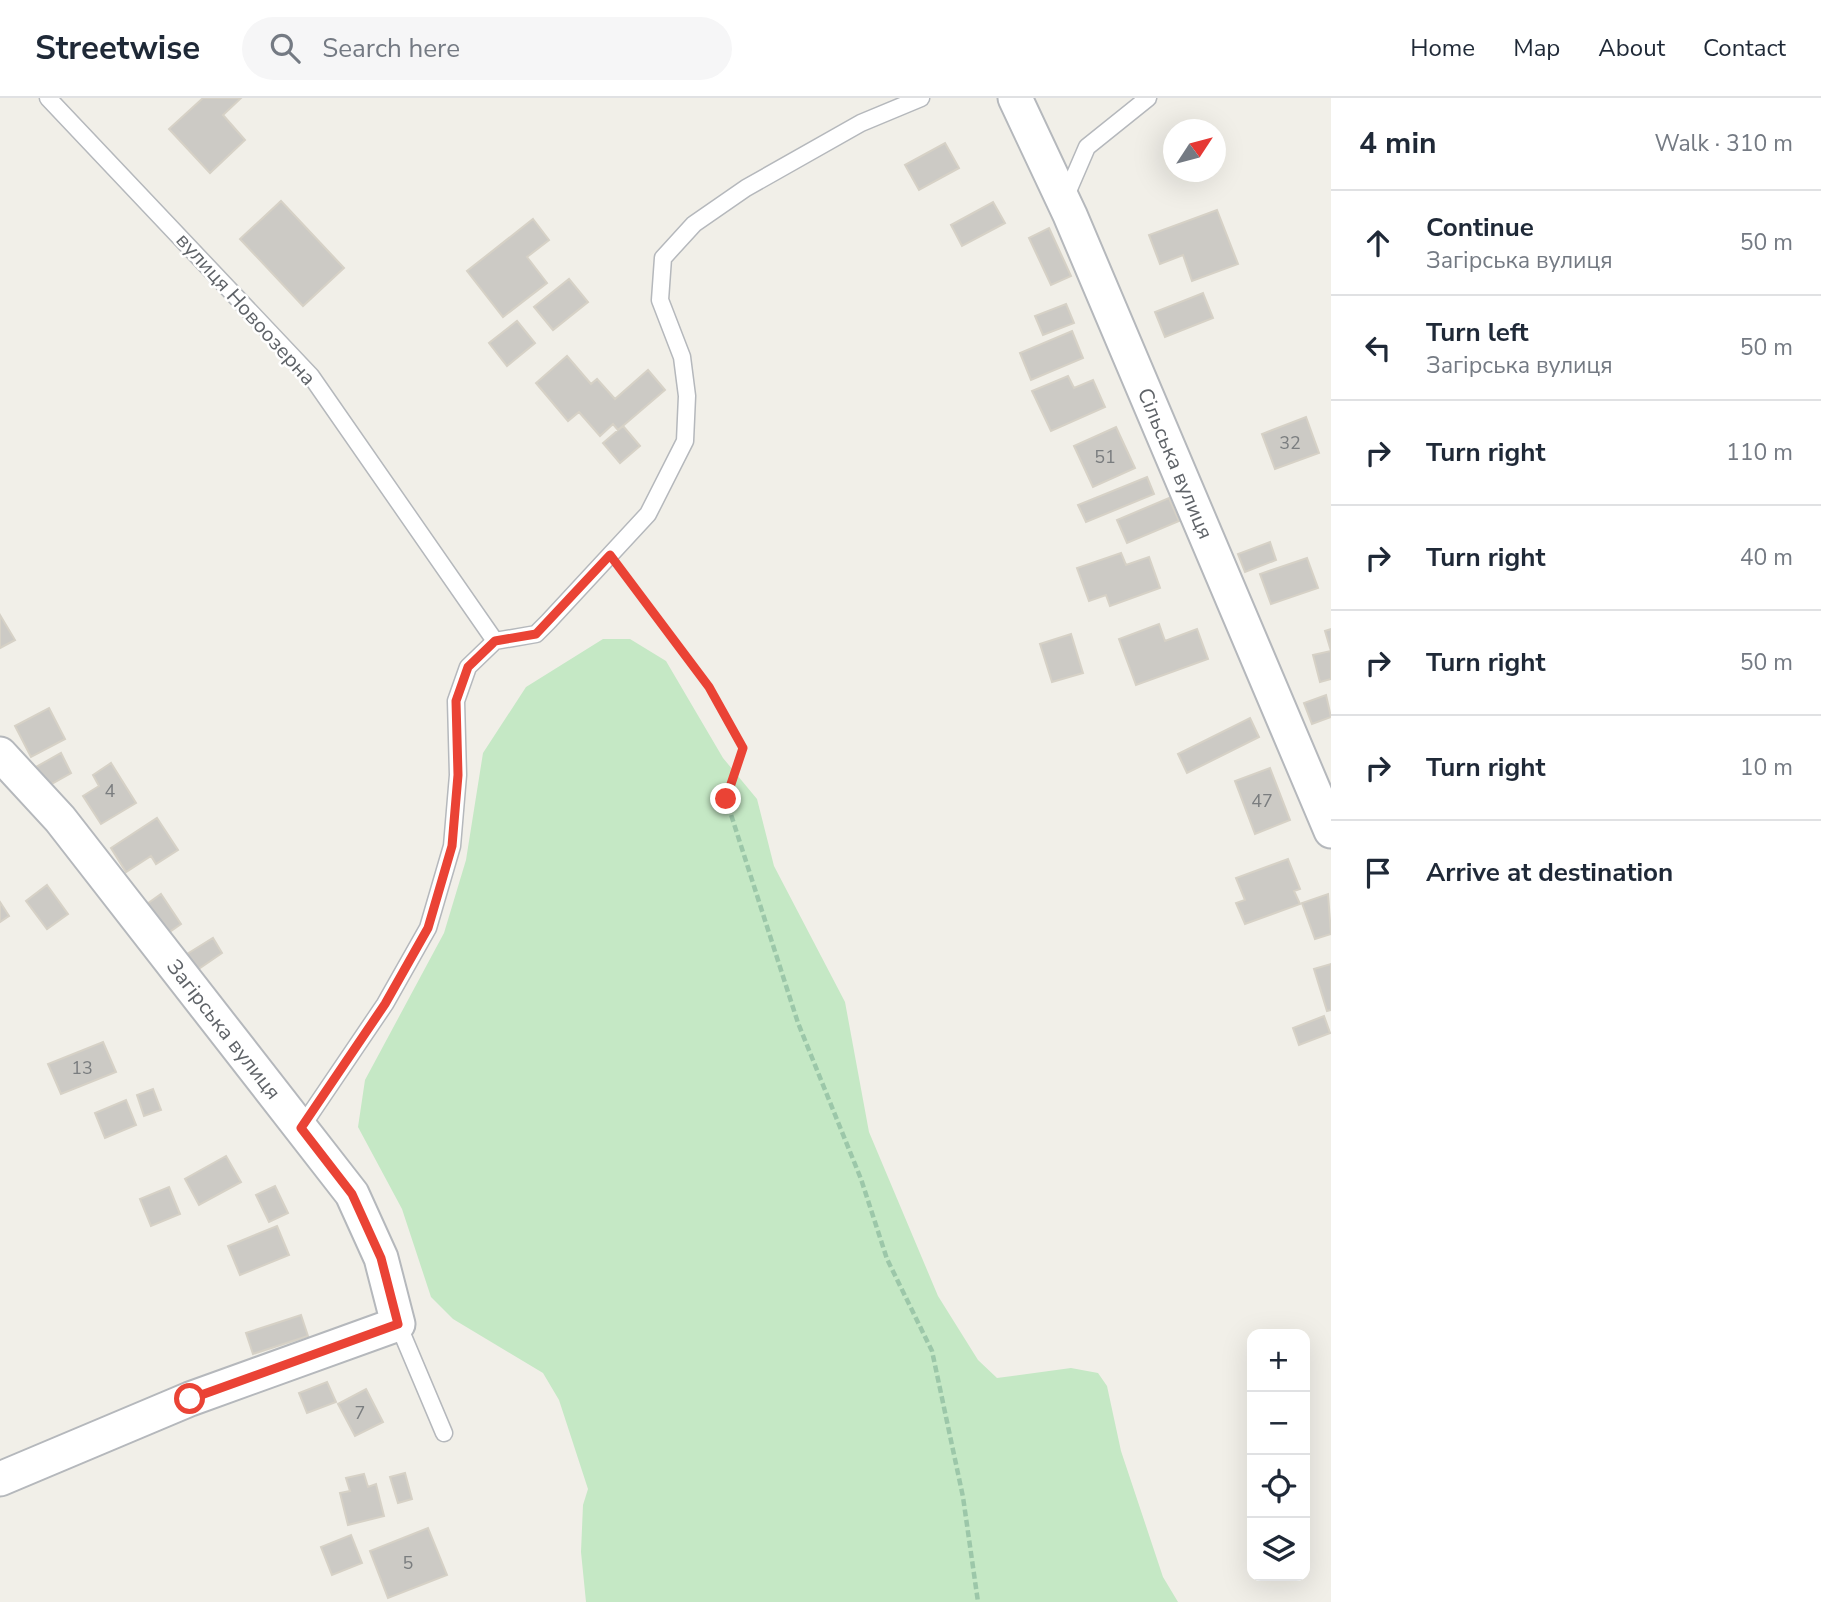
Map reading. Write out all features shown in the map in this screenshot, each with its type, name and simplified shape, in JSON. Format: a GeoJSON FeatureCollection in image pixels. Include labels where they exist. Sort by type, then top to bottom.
{"type":"FeatureCollection","features":[{"type":"Feature","properties":{"kind":"street","name":"Сільська вулиця"},"geometry":{"type":"LineString","coordinates":[[1015,98],[1064,202],[1331,831]]}},
{"type":"Feature","properties":{"kind":"street","name":"Загірська вулиця"},"geometry":{"type":"LineString","coordinates":[[0,754],[60,818],[352,1194],[381,1258],[398,1324]]}},
{"type":"Feature","properties":{"kind":"street"},"geometry":{"type":"LineString","coordinates":[[0,1479],[190,1399],[398,1324]]}},
{"type":"Feature","properties":{"kind":"lane","name":"вулиця Новоозерна"},"geometry":{"type":"LineString","coordinates":[[48,98],[311,376],[495,641]]}},
{"type":"Feature","properties":{"kind":"lane"},"geometry":{"type":"LineString","coordinates":[[301,1128],[385,1004],[428,928],[452,846],[458,775],[456,701],[468,667],[495,641],[536,634],[648,514],[685,441],[687,396],[682,357],[660,300],[663,258],[694,224],[746,188],[861,123],[921,98]]}},
{"type":"Feature","properties":{"kind":"lane"},"geometry":{"type":"LineString","coordinates":[[1064,202],[1087,147],[1148,98]]}},
{"type":"Feature","properties":{"kind":"lane"},"geometry":{"type":"LineString","coordinates":[[398,1324],[444,1433]]}},
{"type":"Feature","properties":{"kind":"path"},"geometry":{"type":"LineString","coordinates":[[610,555],[709,687],[743,748],[726,799],[797,1023],[861,1179],[887,1259],[932,1351],[963,1497],[978,1602]]}},
{"type":"Feature","properties":{"kind":"green space"},"geometry":{"type":"Polygon","coordinates":[[[603,639],[630,639],[666,661],[723,758],[757,799],[774,866],[845,1002],[869,1132],[938,1296],[978,1360],[997,1378],[1071,1368],[1098,1373],[1107,1386],[1121,1451],[1163,1577],[1178,1602],[586,1602],[581,1552],[583,1505],[588,1489],[559,1400],[543,1373],[453,1319],[431,1297],[402,1209],[358,1127],[365,1080],[444,933],[466,860],[483,753],[526,687],[603,639]]]}},
{"type":"Feature","properties":{"kind":"building"},"geometry":{"type":"Polygon","coordinates":[[[203,98],[241,98],[223,115],[245,140],[210,173],[169,129],[203,98]]]}},
{"type":"Feature","properties":{"kind":"building"},"geometry":{"type":"Polygon","coordinates":[[[945,143],[959,168],[919,190],[905,165],[945,143]]]}},
{"type":"Feature","properties":{"kind":"building"},"geometry":{"type":"Polygon","coordinates":[[[281,201],[344,268],[303,306],[240,239],[281,201]]]}},
{"type":"Feature","properties":{"kind":"building"},"geometry":{"type":"Polygon","coordinates":[[[993,202],[1005,223],[962,246],[951,225],[993,202]]]}},
{"type":"Feature","properties":{"kind":"building"},"geometry":{"type":"Polygon","coordinates":[[[1217,210],[1238,264],[1192,281],[1183,255],[1160,264],[1149,235],[1217,210]]]}},
{"type":"Feature","properties":{"kind":"building"},"geometry":{"type":"Polygon","coordinates":[[[533,219],[549,240],[527,257],[547,283],[503,317],[467,271],[533,219]]]}},
{"type":"Feature","properties":{"kind":"building"},"geometry":{"type":"Polygon","coordinates":[[[1049,228],[1071,276],[1051,285],[1029,238],[1049,228]]]}},
{"type":"Feature","properties":{"kind":"building"},"geometry":{"type":"Polygon","coordinates":[[[569,279],[588,302],[553,330],[534,307],[569,279]]]}},
{"type":"Feature","properties":{"kind":"building"},"geometry":{"type":"Polygon","coordinates":[[[1203,293],[1213,318],[1165,337],[1155,312],[1203,293]]]}},
{"type":"Feature","properties":{"kind":"building"},"geometry":{"type":"Polygon","coordinates":[[[1066,304],[1074,323],[1043,335],[1035,316],[1066,304]]]}},
{"type":"Feature","properties":{"kind":"building"},"geometry":{"type":"Polygon","coordinates":[[[517,321],[535,343],[507,366],[489,343],[517,321]]]}},
{"type":"Feature","properties":{"kind":"building"},"geometry":{"type":"Polygon","coordinates":[[[1072,331],[1083,358],[1031,380],[1020,353],[1072,331]]]}},
{"type":"Feature","properties":{"kind":"building"},"geometry":{"type":"Polygon","coordinates":[[[567,356],[591,384],[597,379],[615,399],[648,370],[665,390],[618,430],[613,424],[600,436],[579,412],[568,421],[536,383],[567,356]]]}},
{"type":"Feature","properties":{"kind":"building"},"geometry":{"type":"Polygon","coordinates":[[[1068,376],[1074,388],[1093,380],[1105,407],[1051,431],[1032,391],[1068,376]]]}},
{"type":"Feature","properties":{"kind":"building"},"geometry":{"type":"Polygon","coordinates":[[[1306,417],[1319,453],[1275,469],[1262,434],[1306,417]]]}},
{"type":"Feature","properties":{"kind":"building"},"geometry":{"type":"Polygon","coordinates":[[[623,426],[640,446],[620,463],[603,443],[623,426]]]}},
{"type":"Feature","properties":{"kind":"building"},"geometry":{"type":"Polygon","coordinates":[[[1116,427],[1135,468],[1093,487],[1074,446],[1116,427]]]}},
{"type":"Feature","properties":{"kind":"building"},"geometry":{"type":"Polygon","coordinates":[[[1147,477],[1154,494],[1086,522],[1078,505],[1147,477]]]}},
{"type":"Feature","properties":{"kind":"building"},"geometry":{"type":"Polygon","coordinates":[[[1169,498],[1179,521],[1127,543],[1117,520],[1169,498]]]}},
{"type":"Feature","properties":{"kind":"building"},"geometry":{"type":"Polygon","coordinates":[[[1270,542],[1276,560],[1245,572],[1238,554],[1270,542]]]}},
{"type":"Feature","properties":{"kind":"building"},"geometry":{"type":"Polygon","coordinates":[[[1121,553],[1126,565],[1149,557],[1160,588],[1110,606],[1106,595],[1089,601],[1077,568],[1121,553]]]}},
{"type":"Feature","properties":{"kind":"building"},"geometry":{"type":"Polygon","coordinates":[[[1307,558],[1318,588],[1271,604],[1260,574],[1307,558]]]}},
{"type":"Feature","properties":{"kind":"building"},"geometry":{"type":"Polygon","coordinates":[[[0,615],[15,640],[0,648],[0,615]]]}},
{"type":"Feature","properties":{"kind":"building"},"geometry":{"type":"Polygon","coordinates":[[[1159,624],[1165,641],[1197,629],[1208,659],[1136,685],[1119,639],[1159,624]]]}},
{"type":"Feature","properties":{"kind":"building"},"geometry":{"type":"Polygon","coordinates":[[[1331,629],[1331,651],[1325,631],[1331,629]]]}},
{"type":"Feature","properties":{"kind":"building"},"geometry":{"type":"Polygon","coordinates":[[[1071,634],[1083,673],[1052,682],[1040,644],[1071,634]]]}},
{"type":"Feature","properties":{"kind":"building"},"geometry":{"type":"Polygon","coordinates":[[[1331,651],[1331,679],[1320,682],[1313,655],[1331,651]]]}},
{"type":"Feature","properties":{"kind":"building"},"geometry":{"type":"Polygon","coordinates":[[[1326,695],[1331,717],[1312,724],[1304,703],[1326,695]]]}},
{"type":"Feature","properties":{"kind":"building"},"geometry":{"type":"Polygon","coordinates":[[[49,708],[65,739],[31,757],[15,726],[49,708]]]}},
{"type":"Feature","properties":{"kind":"building"},"geometry":{"type":"Polygon","coordinates":[[[1250,718],[1259,737],[1187,773],[1178,754],[1250,718]]]}},
{"type":"Feature","properties":{"kind":"building"},"geometry":{"type":"Polygon","coordinates":[[[61,753],[71,773],[46,787],[36,767],[61,753]]]}},
{"type":"Feature","properties":{"kind":"building"},"geometry":{"type":"Polygon","coordinates":[[[111,763],[136,803],[101,824],[83,796],[99,786],[93,775],[111,763]]]}},
{"type":"Feature","properties":{"kind":"building"},"geometry":{"type":"Polygon","coordinates":[[[1270,768],[1290,820],[1255,834],[1235,781],[1270,768]]]}},
{"type":"Feature","properties":{"kind":"building"},"geometry":{"type":"Polygon","coordinates":[[[157,818],[178,850],[156,864],[151,856],[126,872],[111,848],[157,818]]]}},
{"type":"Feature","properties":{"kind":"building"},"geometry":{"type":"Polygon","coordinates":[[[1288,859],[1300,889],[1294,891],[1300,904],[1245,924],[1236,903],[1245,900],[1236,878],[1288,859]]]}},
{"type":"Feature","properties":{"kind":"building"},"geometry":{"type":"Polygon","coordinates":[[[47,885],[68,914],[47,929],[26,901],[47,885]]]}},
{"type":"Feature","properties":{"kind":"building"},"geometry":{"type":"Polygon","coordinates":[[[161,894],[181,924],[168,933],[147,904],[161,894]]]}},
{"type":"Feature","properties":{"kind":"building"},"geometry":{"type":"Polygon","coordinates":[[[1328,894],[1331,934],[1315,939],[1302,903],[1328,894]]]}},
{"type":"Feature","properties":{"kind":"building"},"geometry":{"type":"Polygon","coordinates":[[[0,902],[9,916],[0,922],[0,902]]]}},
{"type":"Feature","properties":{"kind":"building"},"geometry":{"type":"Polygon","coordinates":[[[213,938],[222,953],[197,970],[187,954],[213,938]]]}},
{"type":"Feature","properties":{"kind":"building"},"geometry":{"type":"Polygon","coordinates":[[[1331,964],[1331,1010],[1327,1011],[1314,969],[1331,964]]]}},
{"type":"Feature","properties":{"kind":"building"},"geometry":{"type":"Polygon","coordinates":[[[1324,1016],[1330,1033],[1299,1045],[1293,1028],[1324,1016]]]}},
{"type":"Feature","properties":{"kind":"building"},"geometry":{"type":"Polygon","coordinates":[[[103,1042],[116,1072],[61,1094],[48,1064],[103,1042]]]}},
{"type":"Feature","properties":{"kind":"building"},"geometry":{"type":"Polygon","coordinates":[[[153,1089],[161,1110],[144,1116],[137,1095],[153,1089]]]}},
{"type":"Feature","properties":{"kind":"building"},"geometry":{"type":"Polygon","coordinates":[[[126,1100],[136,1125],[105,1138],[95,1113],[126,1100]]]}},
{"type":"Feature","properties":{"kind":"building"},"geometry":{"type":"Polygon","coordinates":[[[226,1156],[241,1182],[199,1205],[185,1179],[226,1156]]]}},
{"type":"Feature","properties":{"kind":"building"},"geometry":{"type":"Polygon","coordinates":[[[275,1186],[288,1213],[269,1222],[256,1195],[275,1186]]]}},
{"type":"Feature","properties":{"kind":"building"},"geometry":{"type":"Polygon","coordinates":[[[169,1187],[180,1214],[151,1226],[140,1199],[169,1187]]]}},
{"type":"Feature","properties":{"kind":"building"},"geometry":{"type":"Polygon","coordinates":[[[277,1226],[289,1255],[240,1275],[228,1246],[277,1226]]]}},
{"type":"Feature","properties":{"kind":"building"},"geometry":{"type":"Polygon","coordinates":[[[301,1315],[308,1336],[253,1354],[246,1333],[301,1315]]]}},
{"type":"Feature","properties":{"kind":"building"},"geometry":{"type":"Polygon","coordinates":[[[327,1382],[336,1402],[307,1413],[299,1393],[327,1382]]]}},
{"type":"Feature","properties":{"kind":"building"},"geometry":{"type":"Polygon","coordinates":[[[366,1389],[383,1422],[355,1436],[338,1404],[366,1389]]]}},
{"type":"Feature","properties":{"kind":"building"},"geometry":{"type":"Polygon","coordinates":[[[405,1473],[412,1499],[398,1503],[390,1477],[405,1473]]]}},
{"type":"Feature","properties":{"kind":"building"},"geometry":{"type":"Polygon","coordinates":[[[364,1474],[368,1487],[376,1484],[384,1516],[348,1525],[340,1493],[350,1491],[346,1478],[364,1474]]]}},
{"type":"Feature","properties":{"kind":"building"},"geometry":{"type":"Polygon","coordinates":[[[428,1528],[447,1575],[388,1598],[370,1551],[428,1528]]]}},
{"type":"Feature","properties":{"kind":"building"},"geometry":{"type":"Polygon","coordinates":[[[351,1535],[362,1563],[332,1575],[321,1547],[351,1535]]]}},
{"type":"Feature","properties":{"kind":"route"},"geometry":{"type":"LineString","coordinates":[[190,1399],[398,1324],[381,1258],[352,1194],[301,1128],[385,1004],[428,928],[452,846],[458,775],[456,701],[468,667],[495,641],[517,640],[536,634],[610,555],[709,687],[743,748],[726,799]]}}]}
